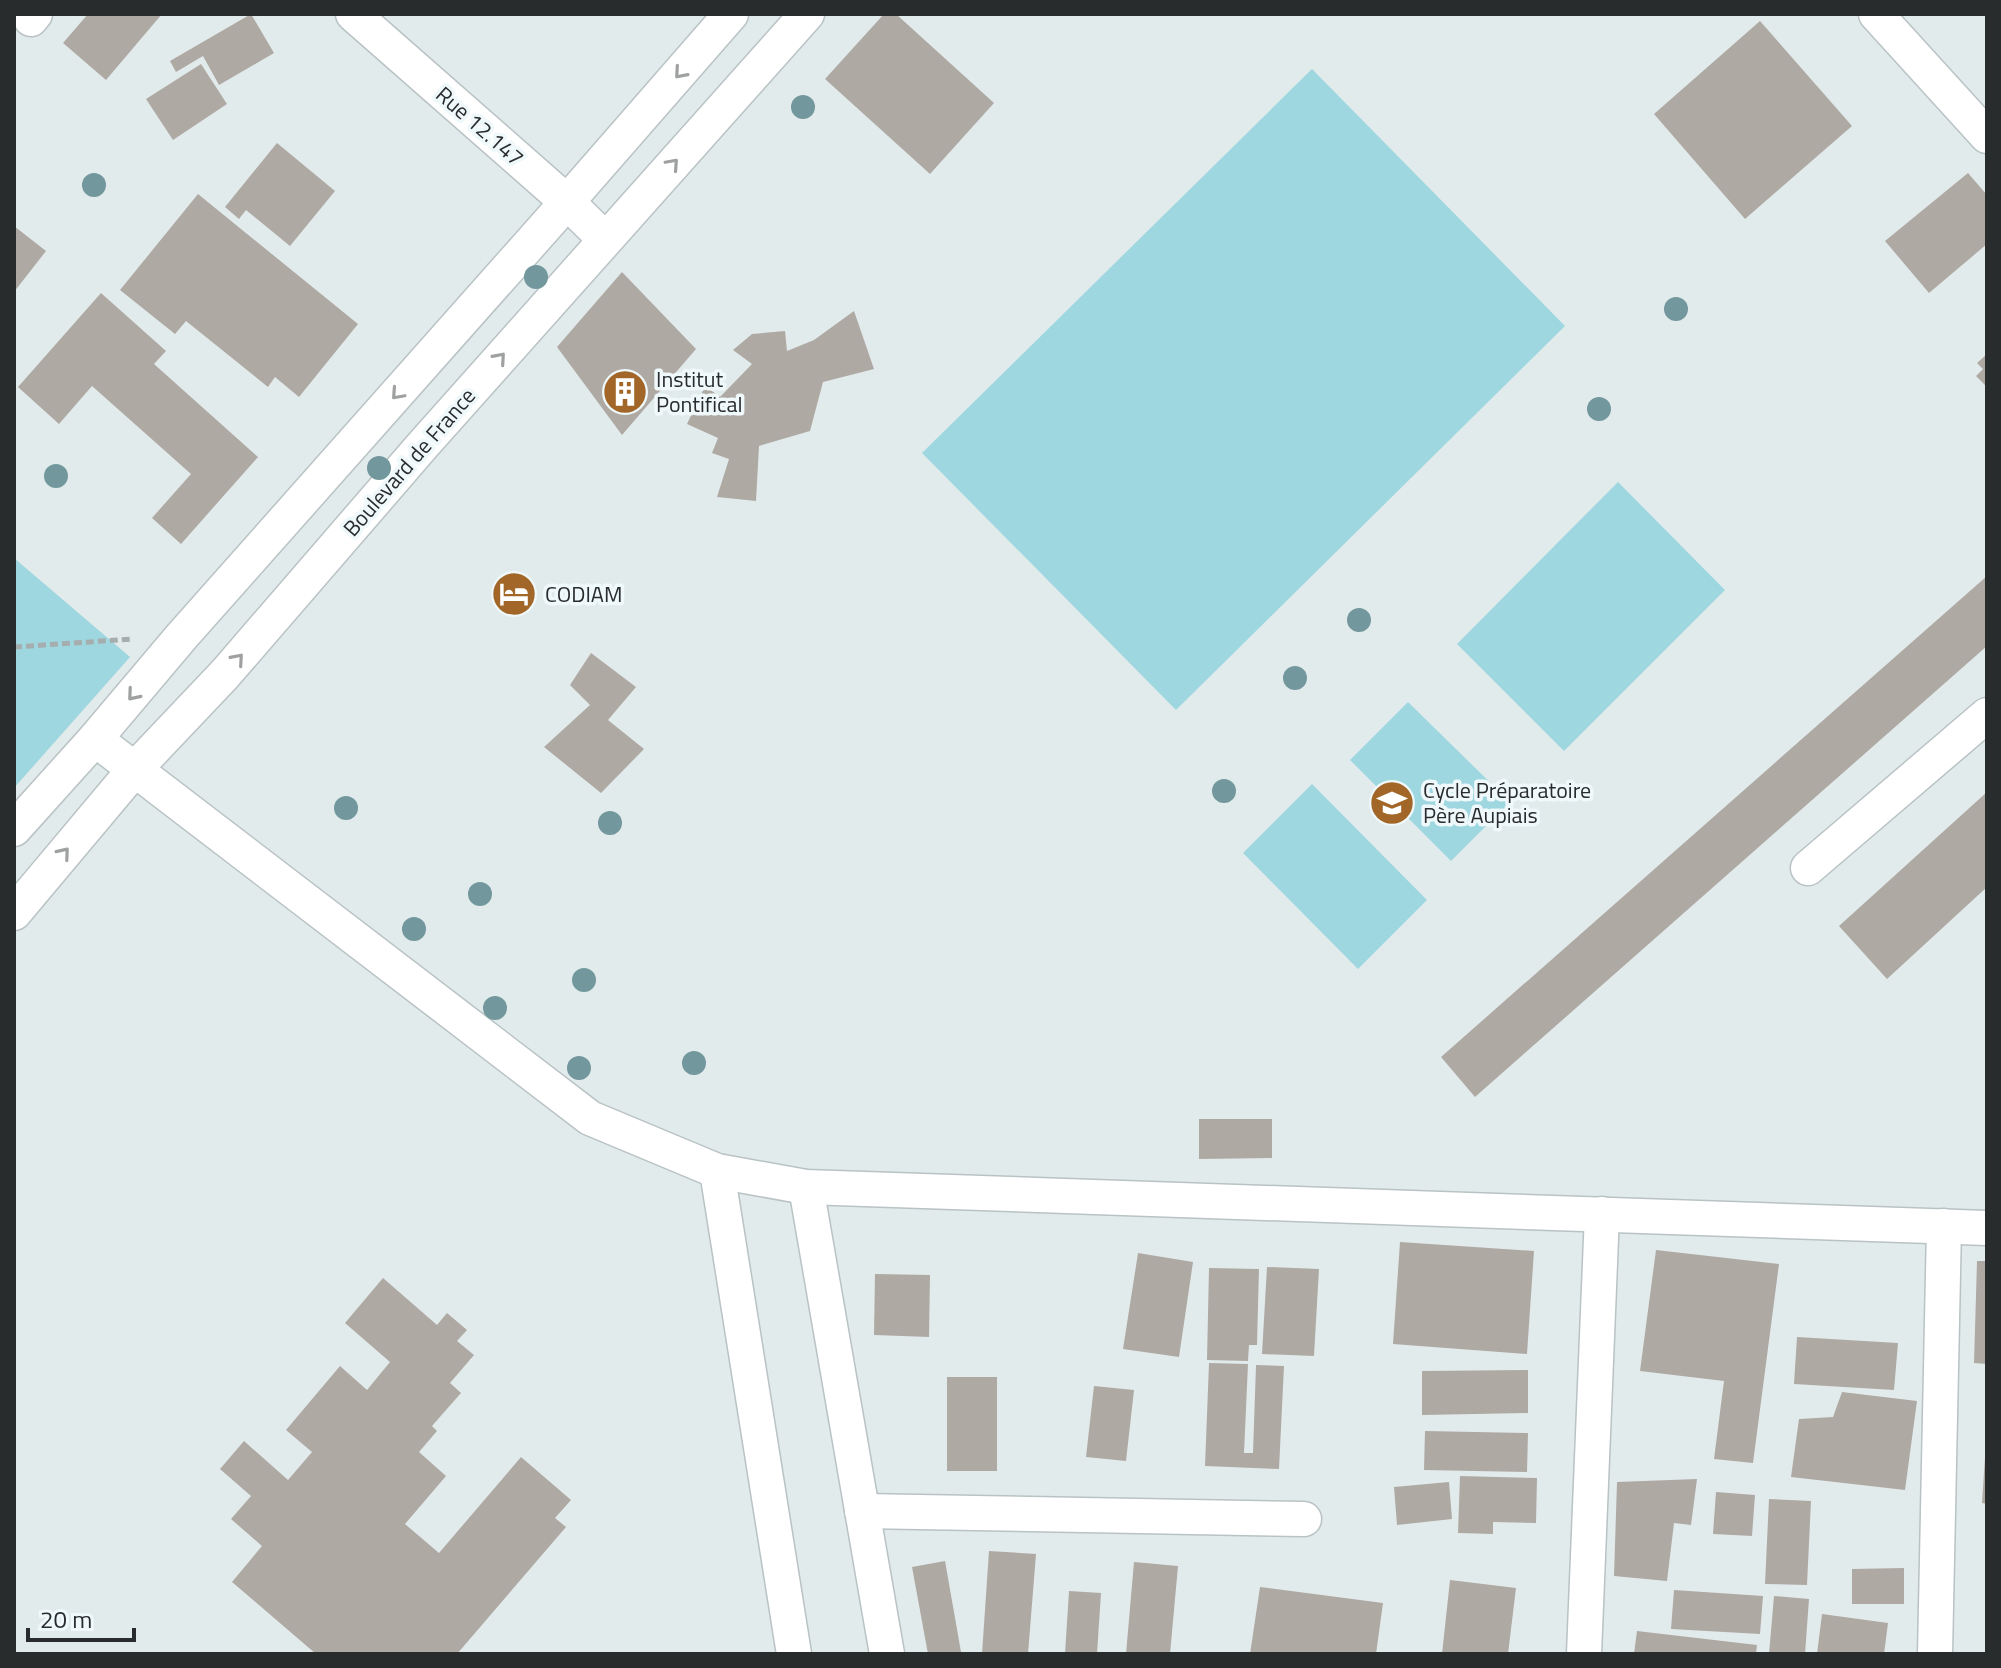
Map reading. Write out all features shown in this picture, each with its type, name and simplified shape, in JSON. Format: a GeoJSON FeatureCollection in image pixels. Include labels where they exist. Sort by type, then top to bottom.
{"type":"FeatureCollection","features":[{"type":"Feature","properties":{"kind":"street"},"geometry":{"type":"LineString","coordinates":[[14,829],[731,14]]}},
{"type":"Feature","properties":{"kind":"street","name":"Boulevard de France"},"geometry":{"type":"LineString","coordinates":[[14,913],[134,770],[225,674],[605,239],[807,14]]}},
{"type":"Feature","properties":{"kind":"street"},"geometry":{"type":"LineString","coordinates":[[1876,14],[1987,136]]}},
{"type":"Feature","properties":{"kind":"street","name":"Rue 12.147"},"geometry":{"type":"LineString","coordinates":[[363,17],[605,239]]}},
{"type":"Feature","properties":{"kind":"street"},"geometry":{"type":"LineString","coordinates":[[1808,868],[1987,715]]}},
{"type":"Feature","properties":{"kind":"street"},"geometry":{"type":"LineString","coordinates":[[95,739],[590,1118],[717,1171],[806,1187],[1987,1228]]}},
{"type":"Feature","properties":{"kind":"street"},"geometry":{"type":"LineString","coordinates":[[717,1171],[794,1654]]}},
{"type":"Feature","properties":{"kind":"street"},"geometry":{"type":"LineString","coordinates":[[806,1187],[887,1654]]}},
{"type":"Feature","properties":{"kind":"street"},"geometry":{"type":"LineString","coordinates":[[1584,1654],[1602,1214]]}},
{"type":"Feature","properties":{"kind":"street"},"geometry":{"type":"LineString","coordinates":[[1935,1654],[1944,1226]]}},
{"type":"Feature","properties":{"kind":"street"},"geometry":{"type":"LineString","coordinates":[[862,1511],[1304,1519]]}},
{"type":"Feature","properties":{"kind":"path"},"geometry":{"type":"LineString","coordinates":[[14,647],[182,636]]}},
{"type":"Feature","properties":{"kind":"shaded area"},"geometry":{"type":"Polygon","coordinates":[[[1312,69],[1565,326],[1176,710],[922,453],[1312,69]]]}},
{"type":"Feature","properties":{"kind":"shaded area"},"geometry":{"type":"Polygon","coordinates":[[[1618,482],[1725,590],[1564,751],[1457,644],[1618,482]]]}},
{"type":"Feature","properties":{"kind":"shaded area"},"geometry":{"type":"Polygon","coordinates":[[[14,558],[130,657],[14,788],[14,558]]]}},
{"type":"Feature","properties":{"kind":"shaded area"},"geometry":{"type":"Polygon","coordinates":[[[1408,702],[1510,802],[1451,861],[1350,760],[1408,702]]]}},
{"type":"Feature","properties":{"kind":"shaded area"},"geometry":{"type":"Polygon","coordinates":[[[1312,784],[1427,900],[1358,969],[1243,853],[1312,784]]]}},
{"type":"Feature","properties":{"kind":"building"},"geometry":{"type":"Polygon","coordinates":[[[88,14],[162,14],[106,80],[63,43],[88,14]]]}},
{"type":"Feature","properties":{"kind":"building"},"geometry":{"type":"Polygon","coordinates":[[[251,14],[274,53],[219,85],[203,56],[176,72],[170,61],[251,14]]]}},
{"type":"Feature","properties":{"kind":"building"},"geometry":{"type":"Polygon","coordinates":[[[884,14],[896,14],[994,103],[930,174],[825,79],[884,14]]]}},
{"type":"Feature","properties":{"kind":"building"},"geometry":{"type":"Polygon","coordinates":[[[1760,21],[1852,126],[1745,219],[1654,114],[1760,21]]]}},
{"type":"Feature","properties":{"kind":"building"},"geometry":{"type":"Polygon","coordinates":[[[201,64],[227,104],[173,140],[146,99],[201,64]]]}},
{"type":"Feature","properties":{"kind":"building"},"geometry":{"type":"Polygon","coordinates":[[[277,143],[335,191],[290,246],[246,210],[239,219],[225,207],[277,143]]]}},
{"type":"Feature","properties":{"kind":"building"},"geometry":{"type":"Polygon","coordinates":[[[1968,173],[1987,195],[1987,244],[1929,293],[1885,241],[1968,173]]]}},
{"type":"Feature","properties":{"kind":"building"},"geometry":{"type":"Polygon","coordinates":[[[198,194],[358,324],[299,397],[275,377],[268,387],[186,321],[175,334],[120,290],[198,194]]]}},
{"type":"Feature","properties":{"kind":"building"},"geometry":{"type":"Polygon","coordinates":[[[14,226],[46,251],[14,292],[14,226]]]}},
{"type":"Feature","properties":{"kind":"building","name":"Institut Pontifical"},"geometry":{"type":"Polygon","coordinates":[[[622,272],[696,349],[622,435],[557,347],[622,272]]]}},
{"type":"Feature","properties":{"kind":"building"},"geometry":{"type":"Polygon","coordinates":[[[101,293],[166,351],[154,364],[258,457],[181,544],[152,518],[191,474],[92,386],[59,424],[18,387],[101,293]]]}},
{"type":"Feature","properties":{"kind":"building"},"geometry":{"type":"Polygon","coordinates":[[[854,311],[874,369],[823,382],[810,431],[759,446],[756,501],[717,497],[729,459],[712,453],[718,438],[687,424],[705,386],[720,397],[752,364],[733,350],[752,334],[785,331],[787,351],[814,340],[854,311]]]}},
{"type":"Feature","properties":{"kind":"building"},"geometry":{"type":"Polygon","coordinates":[[[1987,354],[1987,387],[1976,376],[1983,369],[1977,363],[1987,354]]]}},
{"type":"Feature","properties":{"kind":"building"},"geometry":{"type":"Polygon","coordinates":[[[1987,576],[1987,646],[1475,1097],[1441,1057],[1987,576]]]}},
{"type":"Feature","properties":{"kind":"building"},"geometry":{"type":"Polygon","coordinates":[[[591,653],[636,687],[608,720],[644,749],[601,793],[544,747],[590,705],[570,685],[591,653]]]}},
{"type":"Feature","properties":{"kind":"building"},"geometry":{"type":"Polygon","coordinates":[[[1987,792],[1987,887],[1887,979],[1839,926],[1987,792]]]}},
{"type":"Feature","properties":{"kind":"building"},"geometry":{"type":"Polygon","coordinates":[[[1199,1119],[1272,1119],[1272,1158],[1199,1159],[1199,1119]]]}},
{"type":"Feature","properties":{"kind":"building"},"geometry":{"type":"Polygon","coordinates":[[[1400,1242],[1534,1251],[1527,1354],[1393,1344],[1400,1242]]]}},
{"type":"Feature","properties":{"kind":"building"},"geometry":{"type":"Polygon","coordinates":[[[1656,1250],[1779,1264],[1753,1463],[1714,1459],[1724,1381],[1640,1371],[1656,1250]]]}},
{"type":"Feature","properties":{"kind":"building"},"geometry":{"type":"Polygon","coordinates":[[[1138,1253],[1193,1262],[1179,1357],[1123,1349],[1138,1253]]]}},
{"type":"Feature","properties":{"kind":"building"},"geometry":{"type":"Polygon","coordinates":[[[1977,1261],[1987,1261],[1987,1364],[1974,1363],[1977,1261]]]}},
{"type":"Feature","properties":{"kind":"building"},"geometry":{"type":"Polygon","coordinates":[[[1267,1267],[1319,1269],[1314,1356],[1262,1354],[1267,1267]]]}},
{"type":"Feature","properties":{"kind":"building"},"geometry":{"type":"Polygon","coordinates":[[[1209,1268],[1259,1269],[1257,1345],[1249,1345],[1248,1361],[1207,1360],[1209,1268]]]}},
{"type":"Feature","properties":{"kind":"building"},"geometry":{"type":"Polygon","coordinates":[[[875,1274],[930,1275],[929,1337],[874,1335],[875,1274]]]}},
{"type":"Feature","properties":{"kind":"building"},"geometry":{"type":"Polygon","coordinates":[[[383,1278],[437,1325],[447,1313],[467,1330],[457,1341],[474,1355],[450,1383],[461,1393],[432,1426],[437,1431],[419,1452],[446,1476],[405,1524],[439,1553],[521,1457],[571,1500],[555,1518],[566,1527],[457,1654],[316,1654],[232,1582],[262,1546],[231,1519],[251,1496],[220,1469],[244,1441],[288,1480],[312,1452],[286,1430],[340,1366],[367,1390],[390,1362],[345,1323],[383,1278]]]}},
{"type":"Feature","properties":{"kind":"building"},"geometry":{"type":"Polygon","coordinates":[[[1797,1337],[1898,1343],[1894,1390],[1794,1384],[1797,1337]]]}},
{"type":"Feature","properties":{"kind":"building"},"geometry":{"type":"Polygon","coordinates":[[[1209,1363],[1248,1364],[1244,1453],[1253,1453],[1256,1365],[1284,1366],[1279,1469],[1205,1466],[1209,1363]]]}},
{"type":"Feature","properties":{"kind":"building"},"geometry":{"type":"Polygon","coordinates":[[[1528,1370],[1528,1413],[1422,1415],[1422,1371],[1528,1370]]]}},
{"type":"Feature","properties":{"kind":"building"},"geometry":{"type":"Polygon","coordinates":[[[947,1377],[997,1377],[997,1471],[947,1471],[947,1377]]]}},
{"type":"Feature","properties":{"kind":"building"},"geometry":{"type":"Polygon","coordinates":[[[1094,1386],[1134,1390],[1126,1461],[1086,1457],[1094,1386]]]}},
{"type":"Feature","properties":{"kind":"building"},"geometry":{"type":"Polygon","coordinates":[[[1842,1392],[1917,1401],[1905,1490],[1791,1477],[1799,1419],[1833,1417],[1842,1392]]]}},
{"type":"Feature","properties":{"kind":"building"},"geometry":{"type":"Polygon","coordinates":[[[1425,1431],[1528,1433],[1527,1472],[1424,1470],[1425,1431]]]}},
{"type":"Feature","properties":{"kind":"building"},"geometry":{"type":"Polygon","coordinates":[[[1987,1457],[1987,1504],[1982,1503],[1987,1457]]]}},
{"type":"Feature","properties":{"kind":"building"},"geometry":{"type":"Polygon","coordinates":[[[1460,1476],[1537,1478],[1536,1523],[1493,1522],[1493,1534],[1458,1533],[1460,1476]]]}},
{"type":"Feature","properties":{"kind":"building"},"geometry":{"type":"Polygon","coordinates":[[[1697,1479],[1691,1525],[1674,1523],[1667,1581],[1614,1576],[1617,1482],[1697,1479]]]}},
{"type":"Feature","properties":{"kind":"building"},"geometry":{"type":"Polygon","coordinates":[[[1449,1482],[1452,1519],[1397,1525],[1394,1487],[1449,1482]]]}},
{"type":"Feature","properties":{"kind":"building"},"geometry":{"type":"Polygon","coordinates":[[[1716,1492],[1755,1495],[1752,1536],[1713,1534],[1716,1492]]]}},
{"type":"Feature","properties":{"kind":"building"},"geometry":{"type":"Polygon","coordinates":[[[1769,1499],[1811,1501],[1807,1585],[1765,1584],[1769,1499]]]}},
{"type":"Feature","properties":{"kind":"building"},"geometry":{"type":"Polygon","coordinates":[[[989,1551],[1036,1554],[1028,1654],[982,1654],[989,1551]]]}},
{"type":"Feature","properties":{"kind":"building"},"geometry":{"type":"Polygon","coordinates":[[[945,1561],[961,1652],[928,1654],[912,1567],[945,1561]]]}},
{"type":"Feature","properties":{"kind":"building"},"geometry":{"type":"Polygon","coordinates":[[[1134,1562],[1178,1566],[1170,1654],[1126,1654],[1134,1562]]]}},
{"type":"Feature","properties":{"kind":"building"},"geometry":{"type":"Polygon","coordinates":[[[1904,1568],[1904,1604],[1852,1604],[1852,1569],[1904,1568]]]}},
{"type":"Feature","properties":{"kind":"building"},"geometry":{"type":"Polygon","coordinates":[[[1450,1580],[1516,1588],[1508,1654],[1442,1654],[1450,1580]]]}},
{"type":"Feature","properties":{"kind":"building"},"geometry":{"type":"Polygon","coordinates":[[[1260,1587],[1383,1603],[1376,1654],[1250,1654],[1260,1587]]]}},
{"type":"Feature","properties":{"kind":"building"},"geometry":{"type":"Polygon","coordinates":[[[1674,1590],[1763,1596],[1760,1634],[1671,1629],[1674,1590]]]}},
{"type":"Feature","properties":{"kind":"building"},"geometry":{"type":"Polygon","coordinates":[[[1069,1591],[1101,1593],[1097,1654],[1065,1654],[1069,1591]]]}},
{"type":"Feature","properties":{"kind":"building"},"geometry":{"type":"Polygon","coordinates":[[[1774,1596],[1809,1599],[1805,1654],[1769,1654],[1774,1596]]]}},
{"type":"Feature","properties":{"kind":"building"},"geometry":{"type":"Polygon","coordinates":[[[1822,1614],[1888,1623],[1884,1654],[1817,1654],[1822,1614]]]}},
{"type":"Feature","properties":{"kind":"building"},"geometry":{"type":"Polygon","coordinates":[[[1637,1631],[1757,1645],[1756,1654],[1634,1654],[1637,1631]]]}},
{"type":"Feature","properties":{"kind":"place","name":"Institut Pontifical"},"geometry":{"type":"Point","coordinates":[625,392]}},
{"type":"Feature","properties":{"kind":"place","name":"CODIAM"},"geometry":{"type":"Point","coordinates":[514,594]}},
{"type":"Feature","properties":{"kind":"place","name":"Cycle Préparatoire Père Aupiais"},"geometry":{"type":"Point","coordinates":[1392,803]}}]}
